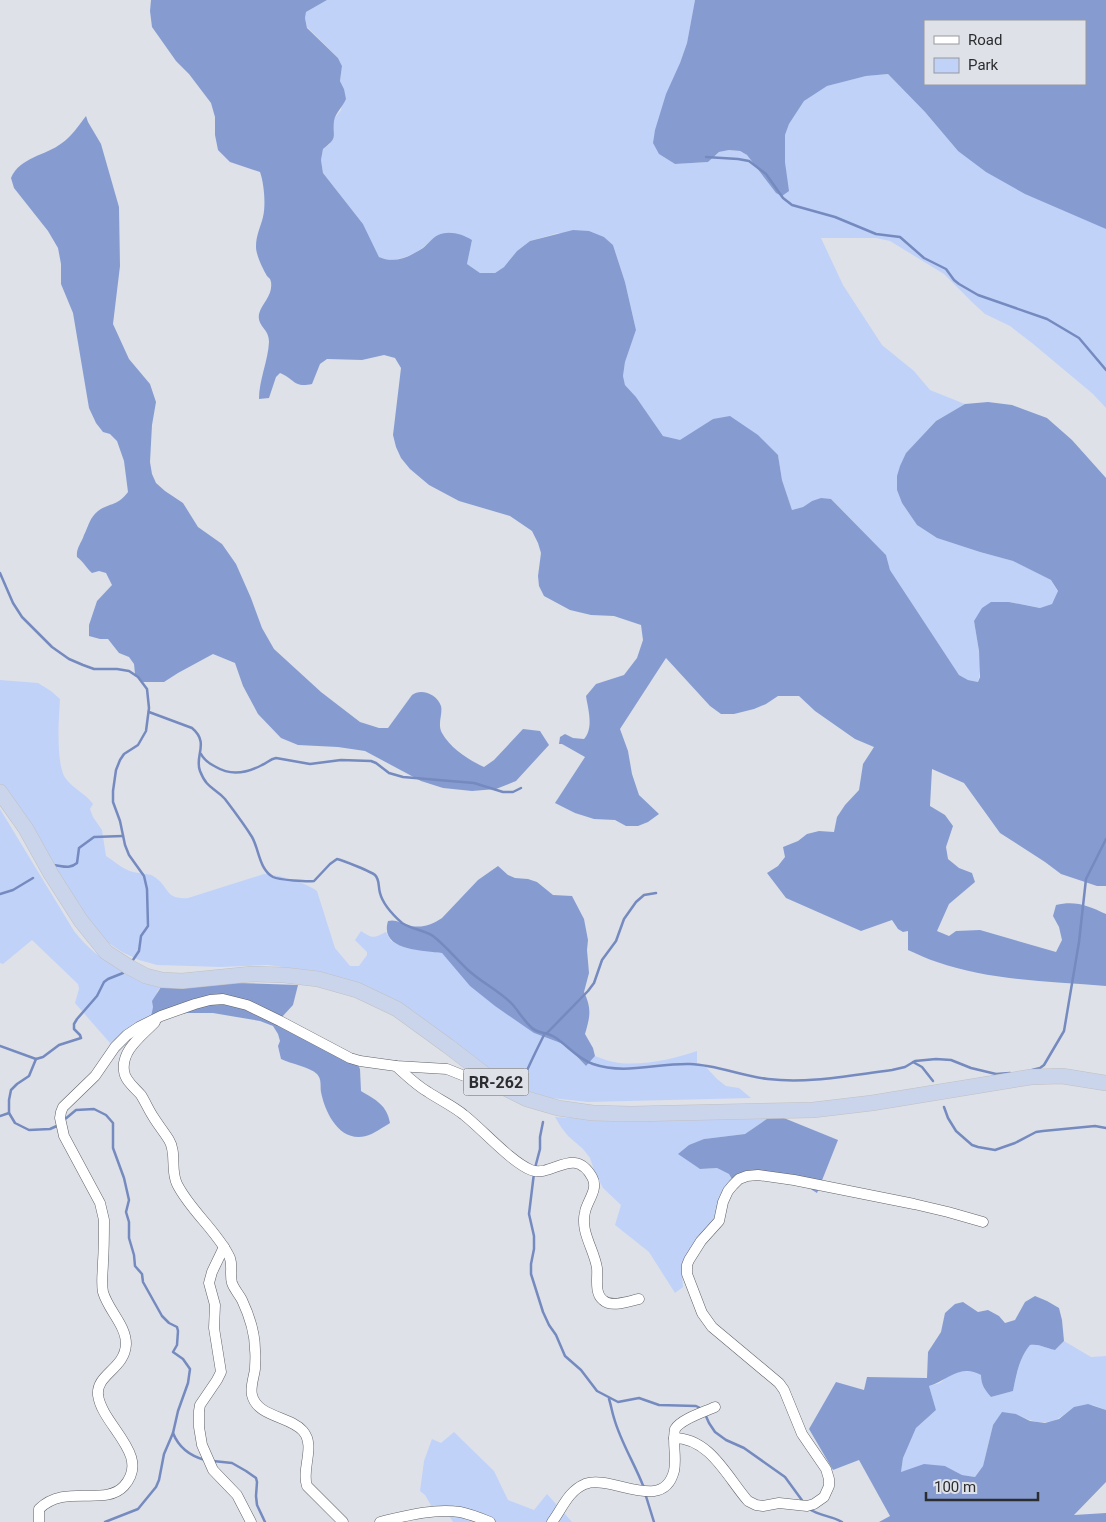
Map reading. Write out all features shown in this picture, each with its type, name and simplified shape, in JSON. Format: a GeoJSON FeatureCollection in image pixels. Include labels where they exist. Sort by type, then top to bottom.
{"type":"FeatureCollection","features":[{"type":"Feature","properties":{"kind":"highway","name":"BR-262"},"geometry":{"type":"LineString","coordinates":[[0,792],[26,829],[81,922],[106,952],[129,967],[146,976],[162,980],[182,981],[252,974],[284,974],[318,979],[357,990],[397,1009],[491,1080],[527,1099],[558,1108],[593,1113],[631,1114],[813,1110],[872,1103],[1031,1077],[1062,1076],[1106,1083]]}},
{"type":"Feature","properties":{"kind":"street"},"geometry":{"type":"LineString","coordinates":[[38,1522],[39,1509],[49,1501],[70,1495],[96,1496],[115,1492],[129,1481],[132,1473],[132,1457],[107,1417],[98,1395],[98,1386],[121,1361],[126,1343],[122,1330],[103,1293],[103,1212],[64,1136],[60,1118],[63,1107],[95,1076],[115,1047],[127,1035],[161,1016],[210,1000],[223,999],[235,1001],[265,1013],[350,1058],[396,1066],[438,1067],[455,1071],[467,1077],[491,1080]]}},
{"type":"Feature","properties":{"kind":"street"},"geometry":{"type":"LineString","coordinates":[[161,1016],[132,1045],[126,1054],[124,1072],[128,1081],[141,1096],[171,1142],[173,1174],[177,1184],[189,1204],[224,1247],[231,1260],[232,1283],[247,1311],[252,1327],[255,1350],[252,1396],[255,1402],[265,1411],[302,1429],[308,1445],[305,1473],[307,1486],[343,1522]]}},
{"type":"Feature","properties":{"kind":"street"},"geometry":{"type":"LineString","coordinates":[[396,1066],[416,1084],[463,1114],[525,1167],[542,1171],[566,1163],[575,1163],[588,1171],[594,1181],[594,1186],[585,1213],[584,1226],[596,1262],[600,1296],[603,1301],[609,1304],[639,1299]]}},
{"type":"Feature","properties":{"kind":"street"},"geometry":{"type":"LineString","coordinates":[[674,1438],[692,1441],[709,1452],[737,1489],[748,1501],[756,1505],[779,1503],[807,1506],[814,1504],[824,1497],[829,1486],[828,1474],[802,1434],[784,1390],[774,1378],[712,1327],[702,1312],[687,1274],[689,1260],[701,1241],[719,1221],[728,1191],[739,1179],[758,1175],[794,1180],[914,1204],[983,1222]]}},
{"type":"Feature","properties":{"kind":"street"},"geometry":{"type":"LineString","coordinates":[[224,1247],[209,1283],[215,1305],[214,1328],[221,1372],[218,1380],[200,1405],[198,1427],[202,1445],[213,1470],[237,1496],[249,1515],[251,1522]]}},
{"type":"Feature","properties":{"kind":"street"},"geometry":{"type":"LineString","coordinates":[[552,1522],[571,1495],[578,1488],[586,1484],[605,1483],[645,1492],[654,1492],[662,1489],[669,1482],[674,1472],[674,1438],[677,1425],[715,1407]]}},
{"type":"Feature","properties":{"kind":"street"},"geometry":{"type":"LineString","coordinates":[[380,1522],[428,1512],[443,1511],[460,1512],[490,1522]]}},
{"type":"Feature","properties":{"kind":"green space"},"geometry":{"type":"Polygon","coordinates":[[[327,0],[695,0],[687,43],[680,63],[659,154],[675,164],[708,162],[719,152],[739,151],[747,155],[776,193],[788,191],[785,135],[789,124],[804,101],[826,86],[866,76],[888,74],[925,112],[958,151],[1106,229],[1106,408],[1093,394],[1032,343],[1010,326],[985,314],[944,274],[890,241],[876,238],[821,238],[843,285],[882,345],[914,371],[930,390],[965,404],[936,421],[906,453],[897,490],[902,503],[917,525],[937,538],[1013,561],[1051,580],[1058,592],[1052,604],[1041,608],[1009,602],[974,621],[980,667],[978,682],[968,680],[959,675],[890,570],[886,555],[831,499],[812,501],[803,507],[792,510],[782,480],[778,455],[713,419],[680,441],[663,436],[636,397],[625,385],[623,376],[625,362],[636,330],[625,282],[613,245],[604,237],[558,233],[530,241],[517,251],[504,267],[495,273],[480,273],[467,264],[472,240],[456,233],[438,235],[421,249],[404,258],[392,260],[379,257],[363,224],[323,173],[321,160],[323,149],[330,144],[334,119],[341,110],[344,89],[340,81],[342,66],[338,58],[307,27],[305,18],[306,12],[327,0]]]}},
{"type":"Feature","properties":{"kind":"green space"},"geometry":{"type":"Polygon","coordinates":[[[0,680],[38,683],[60,699],[59,754],[63,774],[93,804],[90,809],[102,830],[106,856],[130,871],[153,876],[171,895],[188,898],[264,874],[284,877],[299,882],[317,891],[335,948],[350,966],[359,966],[367,955],[367,952],[355,940],[361,931],[374,937],[386,932],[391,941],[406,948],[442,953],[534,1033],[566,1045],[586,1066],[595,1056],[614,1062],[634,1064],[678,1057],[697,1051],[697,1064],[706,1067],[726,1086],[739,1088],[751,1098],[588,1102],[551,1098],[527,1091],[504,1080],[433,1027],[297,969],[268,965],[221,967],[157,965],[139,960],[122,952],[93,929],[7,792],[0,784],[0,680]]]}},
{"type":"Feature","properties":{"kind":"green space"},"geometry":{"type":"Polygon","coordinates":[[[0,809],[74,931],[84,942],[94,952],[114,965],[163,984],[157,992],[151,1017],[110,1043],[75,1003],[79,989],[78,984],[32,940],[3,964],[0,963],[0,809]]]}},
{"type":"Feature","properties":{"kind":"green space"},"geometry":{"type":"Polygon","coordinates":[[[774,1114],[745,1134],[704,1139],[679,1154],[700,1169],[717,1168],[729,1174],[736,1186],[682,1272],[683,1287],[675,1293],[649,1252],[615,1225],[621,1205],[603,1188],[590,1158],[568,1136],[555,1117],[618,1121],[774,1114]]]}},
{"type":"Feature","properties":{"kind":"green space"},"geometry":{"type":"Polygon","coordinates":[[[1064,1341],[1091,1357],[1106,1356],[1106,1410],[1092,1405],[1081,1406],[1053,1421],[1047,1422],[1029,1420],[1016,1414],[993,1425],[983,1466],[975,1477],[962,1475],[945,1466],[901,1472],[903,1458],[916,1428],[936,1410],[929,1386],[940,1383],[948,1376],[958,1372],[974,1371],[981,1375],[984,1387],[991,1397],[1013,1391],[1021,1361],[1030,1345],[1055,1350],[1064,1341]]]}},
{"type":"Feature","properties":{"kind":"green space"},"geometry":{"type":"Polygon","coordinates":[[[454,1432],[494,1471],[508,1500],[534,1510],[547,1494],[572,1522],[453,1522],[444,1507],[432,1507],[425,1495],[420,1491],[424,1461],[432,1439],[441,1443],[454,1432]]]}},
{"type":"Feature","properties":{"kind":"shaded area"},"geometry":{"type":"Polygon","coordinates":[[[151,0],[327,0],[306,12],[305,18],[307,28],[338,58],[342,66],[340,81],[346,99],[335,118],[333,139],[323,149],[321,160],[323,173],[363,224],[379,257],[396,260],[423,248],[438,235],[456,233],[472,240],[467,264],[480,273],[495,273],[504,267],[517,251],[530,241],[573,230],[589,231],[604,237],[613,245],[625,282],[636,330],[625,362],[623,376],[625,385],[636,397],[663,436],[680,440],[713,419],[730,416],[758,435],[778,455],[782,480],[792,510],[821,498],[831,499],[886,555],[890,570],[959,675],[968,680],[978,682],[980,677],[979,651],[974,621],[982,608],[991,602],[1009,602],[1040,608],[1052,604],[1058,591],[1051,580],[1013,561],[937,538],[917,525],[902,503],[897,490],[897,476],[900,466],[906,453],[936,421],[965,404],[988,402],[1012,405],[1047,418],[1072,440],[1106,478],[1106,886],[1097,886],[1061,874],[1000,833],[964,783],[932,769],[930,806],[945,815],[953,826],[946,847],[948,859],[959,868],[972,873],[975,882],[949,904],[937,931],[949,936],[956,931],[980,930],[1056,952],[1062,940],[1059,927],[1053,916],[1056,905],[1069,903],[1088,906],[1106,914],[1106,986],[999,977],[957,968],[933,961],[908,950],[908,931],[903,932],[898,929],[892,920],[861,931],[786,898],[767,873],[778,866],[785,857],[783,847],[798,841],[807,834],[819,831],[834,832],[837,817],[859,790],[863,764],[874,747],[855,739],[815,711],[799,696],[778,696],[754,709],[734,714],[721,714],[710,706],[666,658],[620,729],[628,751],[632,774],[639,795],[659,814],[638,826],[626,826],[615,820],[594,819],[575,813],[555,803],[585,757],[559,744],[560,737],[565,734],[573,738],[584,739],[587,735],[590,724],[586,696],[596,684],[624,675],[637,658],[643,640],[641,625],[614,616],[591,615],[570,610],[544,596],[539,586],[538,576],[541,553],[532,531],[510,516],[459,501],[429,485],[410,469],[401,458],[393,435],[401,368],[395,358],[384,355],[362,360],[327,359],[320,364],[312,384],[306,385],[297,384],[280,373],[276,377],[269,398],[259,399],[269,342],[260,322],[259,314],[271,287],[270,280],[257,254],[256,247],[264,206],[260,172],[230,162],[218,150],[215,135],[215,117],[211,103],[189,74],[176,61],[152,27],[151,0]]]}},
{"type":"Feature","properties":{"kind":"shaded area"},"geometry":{"type":"Polygon","coordinates":[[[695,0],[1106,0],[1106,229],[1025,194],[986,172],[958,151],[925,112],[888,74],[866,76],[827,86],[804,101],[789,124],[785,135],[785,162],[789,191],[782,196],[776,193],[747,155],[740,151],[729,150],[719,152],[708,162],[675,164],[659,154],[653,143],[666,94],[687,43],[695,0]]]}},
{"type":"Feature","properties":{"kind":"shaded area"},"geometry":{"type":"Polygon","coordinates":[[[86,116],[101,144],[119,207],[120,266],[113,324],[129,359],[150,384],[156,402],[152,425],[150,462],[156,483],[183,503],[198,527],[222,544],[236,564],[262,628],[274,649],[321,692],[360,722],[379,728],[388,728],[412,695],[420,692],[428,693],[436,698],[441,706],[440,726],[445,738],[460,753],[484,767],[494,760],[523,729],[540,731],[549,745],[516,781],[496,789],[472,791],[443,788],[421,781],[365,751],[338,747],[298,745],[281,738],[258,714],[243,686],[235,663],[213,654],[164,682],[143,682],[135,674],[134,664],[129,657],[119,653],[108,639],[89,636],[89,625],[97,601],[112,585],[106,573],[99,571],[92,573],[77,557],[77,551],[95,513],[121,500],[128,492],[124,461],[117,441],[110,434],[103,432],[96,423],[89,408],[73,313],[61,284],[61,264],[58,248],[48,231],[14,188],[11,178],[15,171],[27,161],[65,140],[75,131],[86,116]]]}},
{"type":"Feature","properties":{"kind":"shaded area"},"geometry":{"type":"Polygon","coordinates":[[[498,866],[508,875],[515,878],[537,882],[553,895],[572,896],[584,919],[588,940],[589,973],[584,992],[589,1013],[585,1034],[595,1056],[586,1066],[566,1045],[534,1033],[495,1006],[470,986],[442,953],[404,947],[396,944],[390,938],[387,931],[388,921],[396,921],[417,927],[434,923],[442,918],[478,880],[498,866]]]}},
{"type":"Feature","properties":{"kind":"shaded area"},"geometry":{"type":"Polygon","coordinates":[[[237,983],[298,985],[293,1005],[281,1018],[302,1027],[356,1061],[360,1069],[361,1091],[376,1100],[383,1107],[390,1123],[366,1136],[357,1137],[341,1131],[326,1109],[319,1076],[310,1069],[281,1059],[278,1046],[280,1041],[273,1026],[260,1021],[213,1013],[187,1013],[151,1017],[152,1001],[163,984],[237,983]]]}},
{"type":"Feature","properties":{"kind":"shaded area"},"geometry":{"type":"Polygon","coordinates":[[[774,1114],[838,1140],[817,1193],[797,1183],[751,1179],[736,1186],[729,1174],[717,1168],[700,1169],[678,1154],[689,1145],[704,1139],[745,1134],[774,1114]]]}},
{"type":"Feature","properties":{"kind":"shaded area"},"geometry":{"type":"Polygon","coordinates":[[[1035,1296],[1059,1308],[1064,1341],[1055,1350],[1030,1345],[1021,1361],[1013,1391],[991,1397],[984,1387],[981,1375],[967,1371],[954,1374],[929,1386],[936,1410],[916,1428],[903,1458],[901,1472],[924,1464],[945,1466],[962,1475],[975,1477],[983,1466],[993,1425],[1002,1412],[1016,1414],[1030,1421],[1045,1423],[1059,1419],[1074,1407],[1088,1404],[1106,1410],[1106,1482],[1074,1515],[1106,1513],[1106,1522],[879,1522],[890,1516],[859,1460],[833,1470],[809,1429],[836,1382],[864,1390],[867,1377],[927,1378],[928,1352],[941,1332],[945,1313],[955,1304],[963,1302],[978,1312],[988,1310],[999,1316],[1005,1323],[1015,1320],[1025,1302],[1035,1296]]]}},
{"type":"Feature","properties":{"kind":"waterway"},"geometry":{"type":"LineString","coordinates":[[706,157],[749,161],[766,174],[783,198],[792,205],[835,217],[876,234],[900,237],[924,258],[946,269],[954,280],[978,295],[1047,319],[1079,338],[1106,370]]}},
{"type":"Feature","properties":{"kind":"waterway"},"geometry":{"type":"LineString","coordinates":[[0,573],[13,603],[22,617],[52,647],[69,659],[94,669],[129,671],[138,677],[147,689],[149,708],[146,731],[138,745],[124,754],[120,760],[116,770],[113,791],[113,802],[120,821],[125,845],[129,855],[144,876],[147,889],[148,926],[141,936],[139,951],[133,960]]}},
{"type":"Feature","properties":{"kind":"waterway"},"geometry":{"type":"LineString","coordinates":[[149,712],[192,728],[197,734],[201,744],[199,765],[203,777],[208,785],[225,799],[246,827],[252,837],[262,864],[273,877],[314,881],[337,859],[373,873],[378,879],[383,902],[402,923],[433,936],[473,975],[508,1000],[532,1028],[553,1036],[588,1062],[605,1067],[629,1069],[690,1064],[720,1068],[758,1078],[783,1080],[830,1078],[892,1070],[905,1067],[915,1061],[936,1059],[951,1060],[971,1068],[996,1074],[1010,1073]]}},
{"type":"Feature","properties":{"kind":"waterway"},"geometry":{"type":"LineString","coordinates":[[201,754],[205,760],[227,772],[251,770],[276,758],[310,764],[341,760],[371,761],[389,773],[403,777],[474,783],[503,792],[513,792],[521,788]]}},
{"type":"Feature","properties":{"kind":"waterway"},"geometry":{"type":"LineString","coordinates":[[52,865],[68,867],[74,865],[77,863],[79,848],[94,837],[123,836]]}},
{"type":"Feature","properties":{"kind":"waterway"},"geometry":{"type":"LineString","coordinates":[[1032,1070],[1044,1065],[1064,1031],[1079,942],[1086,879],[1106,839]]}},
{"type":"Feature","properties":{"kind":"waterway"},"geometry":{"type":"LineString","coordinates":[[0,894],[13,890],[33,878]]}},
{"type":"Feature","properties":{"kind":"waterway"},"geometry":{"type":"LineString","coordinates":[[547,1033],[594,983],[602,960],[616,941],[624,919],[636,902],[644,895],[656,893]]}},
{"type":"Feature","properties":{"kind":"waterway"},"geometry":{"type":"LineString","coordinates":[[0,1046],[36,1059],[43,1057],[59,1045],[81,1038],[74,1029],[77,1019],[97,996],[104,982],[123,973]]}},
{"type":"Feature","properties":{"kind":"waterway"},"geometry":{"type":"LineString","coordinates":[[525,1075],[545,1033]]}},
{"type":"Feature","properties":{"kind":"waterway"},"geometry":{"type":"LineString","coordinates":[[36,1059],[29,1076],[11,1090],[9,1113],[15,1123],[29,1130],[50,1129],[59,1125]]}},
{"type":"Feature","properties":{"kind":"waterway"},"geometry":{"type":"LineString","coordinates":[[913,1062],[922,1067],[933,1081]]}},
{"type":"Feature","properties":{"kind":"waterway"},"geometry":{"type":"LineString","coordinates":[[944,1107],[956,1131],[972,1145],[995,1150],[1015,1143],[1036,1132],[1095,1126],[1106,1128]]}},
{"type":"Feature","properties":{"kind":"waterway"},"geometry":{"type":"LineString","coordinates":[[64,1120],[76,1110],[94,1109],[106,1115],[113,1123],[113,1148],[124,1178],[129,1200],[126,1212],[135,1266],[142,1274],[143,1282],[162,1316],[169,1323],[177,1327],[177,1345],[173,1352],[183,1359],[190,1369],[188,1383],[178,1411],[173,1433],[164,1454],[156,1487],[138,1509],[105,1522]]}},
{"type":"Feature","properties":{"kind":"waterway"},"geometry":{"type":"LineString","coordinates":[[0,1116],[9,1113]]}},
{"type":"Feature","properties":{"kind":"waterway"},"geometry":{"type":"LineString","coordinates":[[535,1168],[540,1149],[543,1122]]}},
{"type":"Feature","properties":{"kind":"waterway"},"geometry":{"type":"LineString","coordinates":[[534,1173],[529,1214],[534,1236],[531,1274],[543,1312],[565,1356],[581,1370],[597,1391],[618,1402],[639,1398],[659,1405],[696,1406],[702,1409]]}},
{"type":"Feature","properties":{"kind":"waterway"},"geometry":{"type":"LineString","coordinates":[[609,1399],[620,1436],[644,1488]]}},
{"type":"Feature","properties":{"kind":"waterway"},"geometry":{"type":"LineString","coordinates":[[705,1414],[715,1432],[726,1440],[744,1448],[785,1477],[804,1503]]}},
{"type":"Feature","properties":{"kind":"waterway"},"geometry":{"type":"LineString","coordinates":[[173,1433],[178,1443],[186,1451],[205,1460]]}},
{"type":"Feature","properties":{"kind":"waterway"},"geometry":{"type":"LineString","coordinates":[[213,1461],[232,1463],[256,1478],[257,1505],[265,1522]]}},
{"type":"Feature","properties":{"kind":"waterway"},"geometry":{"type":"LineString","coordinates":[[645,1493],[654,1522]]}},
{"type":"Feature","properties":{"kind":"waterway"},"geometry":{"type":"LineString","coordinates":[[809,1509],[842,1522]]}}]}
